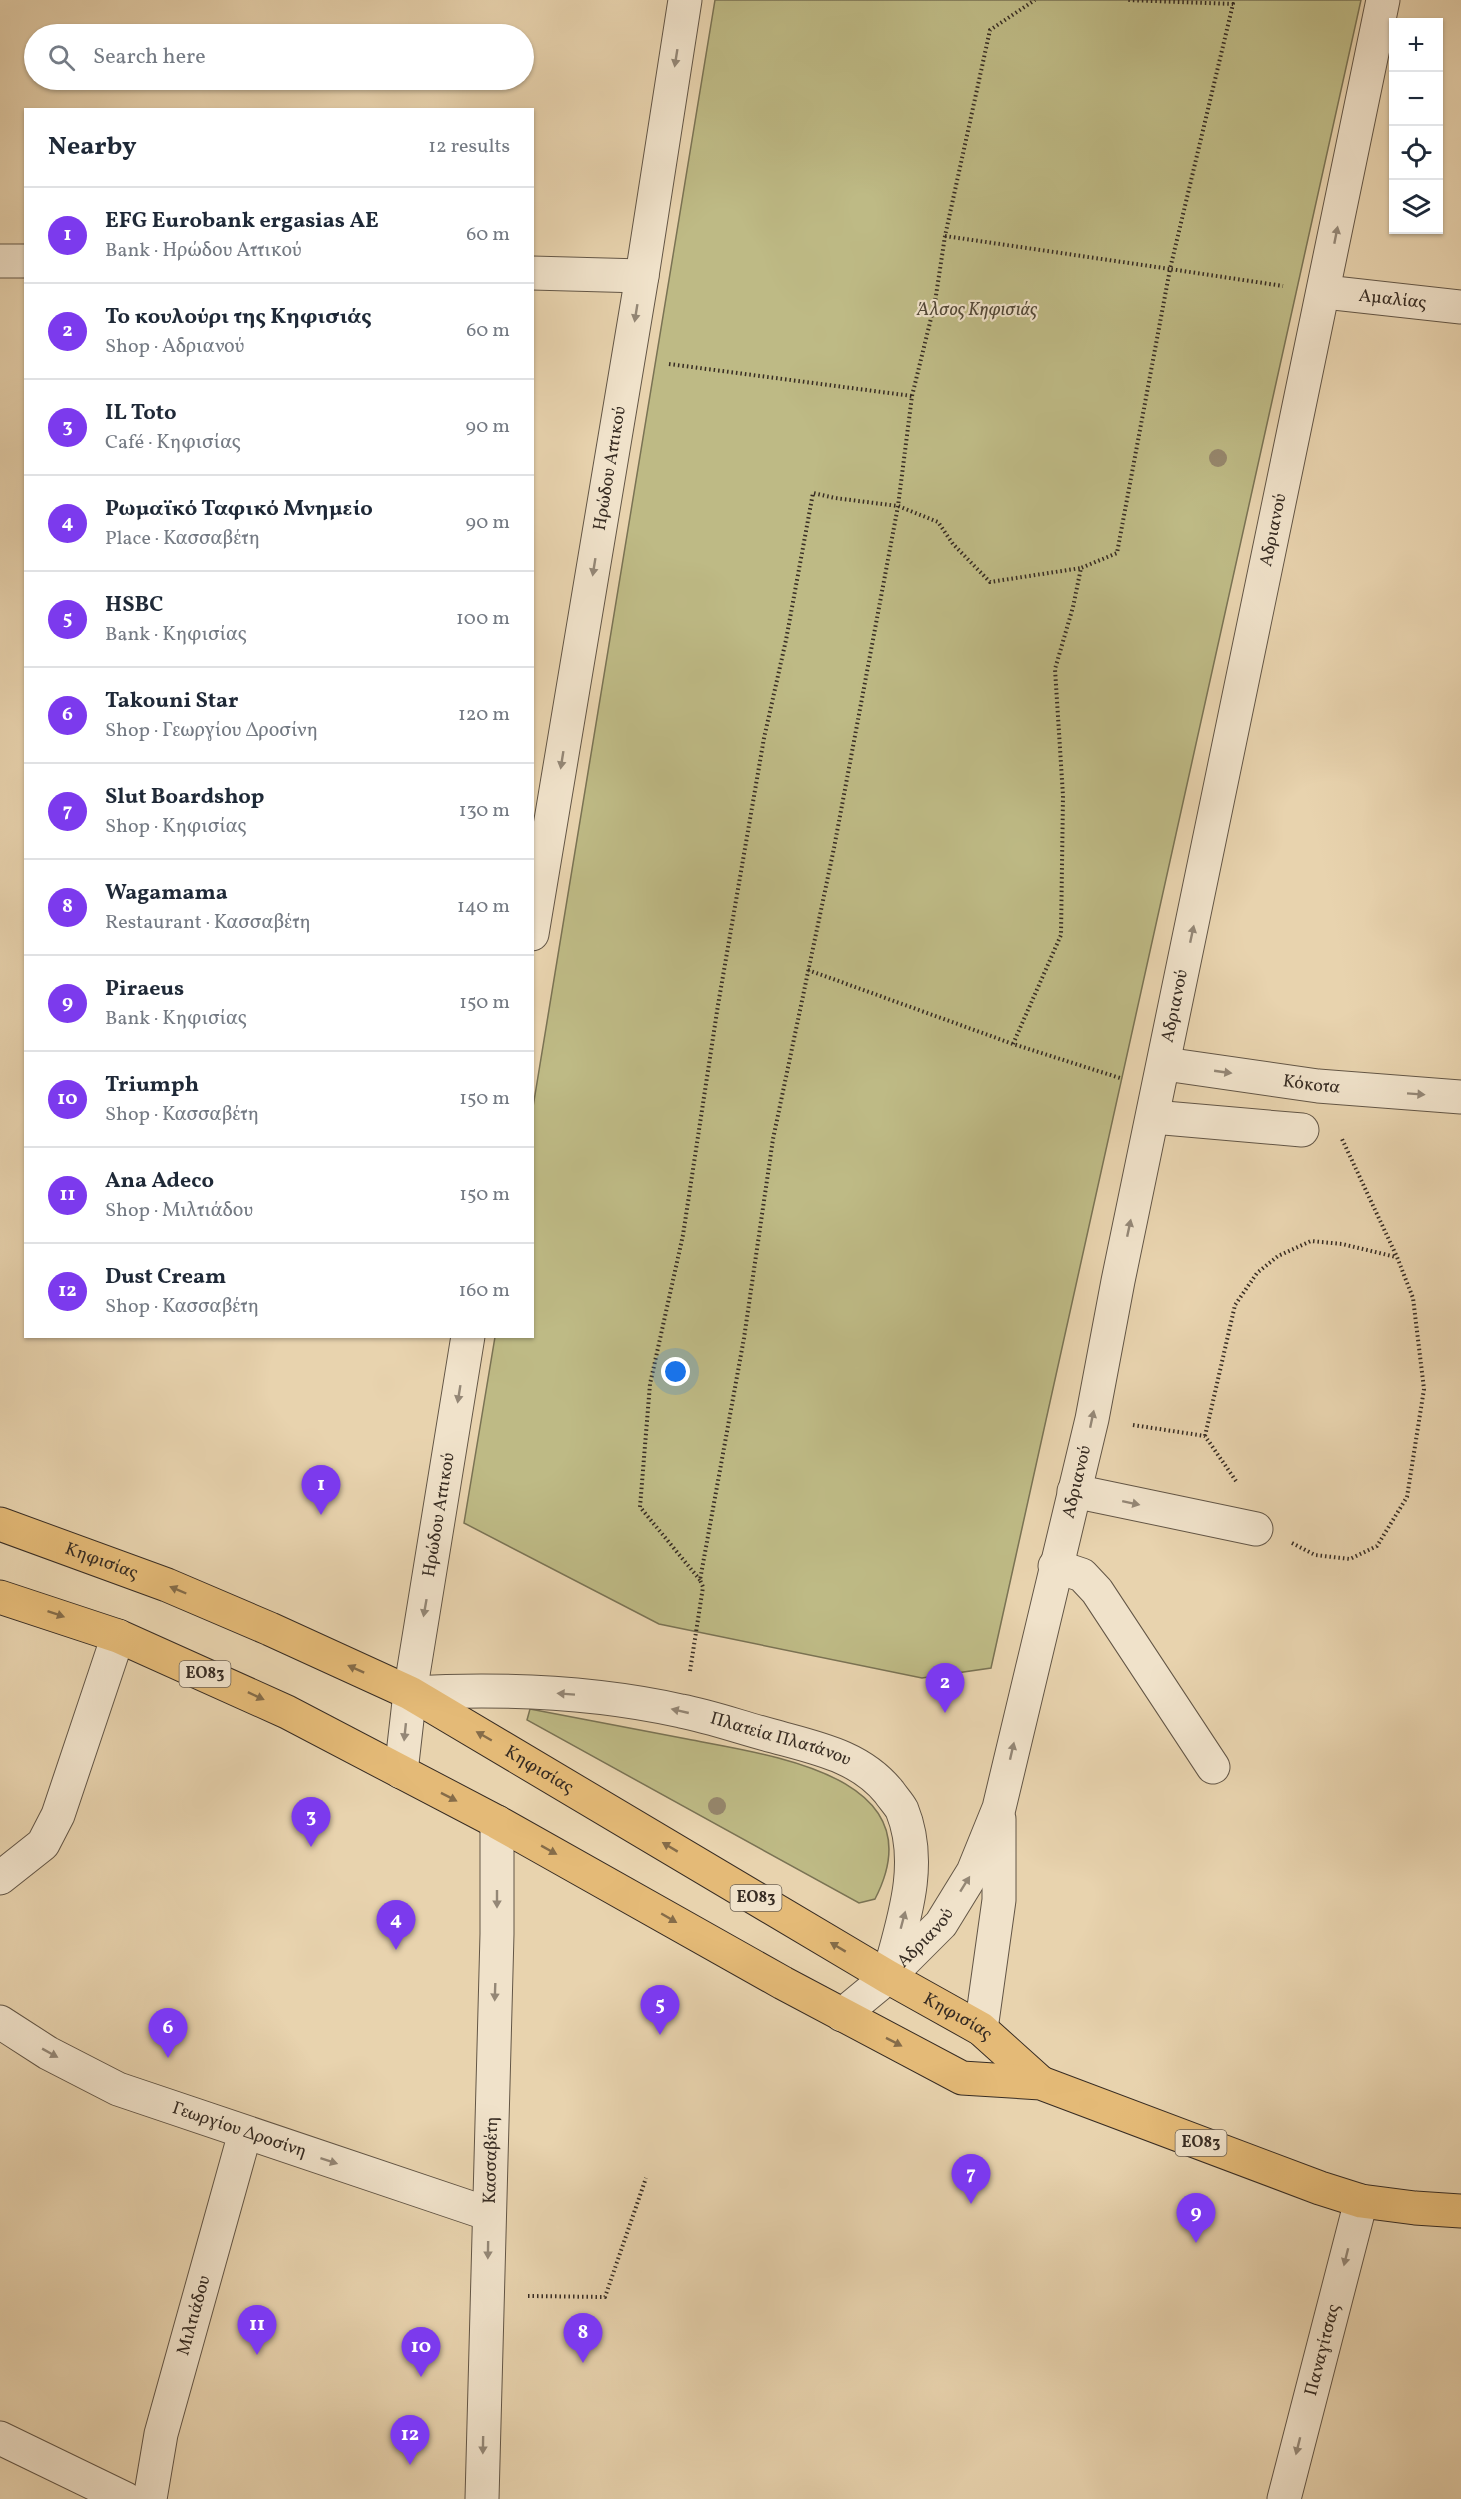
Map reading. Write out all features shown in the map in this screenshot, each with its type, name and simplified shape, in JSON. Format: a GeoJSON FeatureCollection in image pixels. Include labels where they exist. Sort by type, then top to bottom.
{"type":"FeatureCollection","features":[{"type":"Feature","properties":{"kind":"main road","name":"Κηφισίας"},"geometry":{"type":"LineString","coordinates":[[0,1524],[167,1585],[410,1693],[888,1977],[981,2029],[1041,2083]]}},
{"type":"Feature","properties":{"kind":"main road","name":"Κηφισίας"},"geometry":{"type":"LineString","coordinates":[[0,1597],[21,1602],[118,1636],[253,1695],[497,1822],[842,2015],[962,2078],[1041,2083],[1320,2188],[1361,2201],[1461,2211]]}},
{"type":"Feature","properties":{"kind":"street","name":"Ηρώδου Αττικού"},"geometry":{"type":"LineString","coordinates":[[534,922],[642,276],[685,0]]}},
{"type":"Feature","properties":{"kind":"street","name":"Αδριανού"},"geometry":{"type":"LineString","coordinates":[[888,1977],[941,1924],[973,1872],[999,1808],[1055,1566],[1092,1419],[1325,292],[1383,0]]}},
{"type":"Feature","properties":{"kind":"street"},"geometry":{"type":"LineString","coordinates":[[0,261],[24,261]]}},
{"type":"Feature","properties":{"kind":"street"},"geometry":{"type":"LineString","coordinates":[[534,273],[642,276]]}},
{"type":"Feature","properties":{"kind":"street","name":"Αμαλίας"},"geometry":{"type":"LineString","coordinates":[[1325,292],[1461,307]]}},
{"type":"Feature","properties":{"kind":"street","name":"Κόκοτα"},"geometry":{"type":"LineString","coordinates":[[1159,1090],[1318,1086],[1461,1097]]}},
{"type":"Feature","properties":{"kind":"street"},"geometry":{"type":"LineString","coordinates":[[1159,1090],[1302,1130]]}},
{"type":"Feature","properties":{"kind":"street","name":"Ηρώδου Αττικού"},"geometry":{"type":"LineString","coordinates":[[401,1772],[410,1693],[468,1338]]}},
{"type":"Feature","properties":{"kind":"street"},"geometry":{"type":"LineString","coordinates":[[1074,1491],[1256,1529]]}},
{"type":"Feature","properties":{"kind":"street"},"geometry":{"type":"LineString","coordinates":[[1055,1566],[1082,1575],[1096,1591],[1213,1767]]}},
{"type":"Feature","properties":{"kind":"street"},"geometry":{"type":"LineString","coordinates":[[0,1868],[43,1844],[58,1815],[118,1636]]}},
{"type":"Feature","properties":{"kind":"street","name":"Πλατεία Πλατάνου"},"geometry":{"type":"LineString","coordinates":[[410,1693],[511,1690],[603,1697],[682,1711],[842,1755],[876,1777],[883,1785],[902,1809],[911,1842],[913,1860],[906,1910],[888,1977]]}},
{"type":"Feature","properties":{"kind":"street"},"geometry":{"type":"LineString","coordinates":[[981,2029],[999,1900],[999,1808]]}},
{"type":"Feature","properties":{"kind":"street","name":"Κασσαβέτη"},"geometry":{"type":"LineString","coordinates":[[482,2499],[497,1822]]}},
{"type":"Feature","properties":{"kind":"street"},"geometry":{"type":"LineString","coordinates":[[842,2015],[888,1977]]}},
{"type":"Feature","properties":{"kind":"street","name":"Γεωργίου Δροσίνη"},"geometry":{"type":"LineString","coordinates":[[0,2022],[48,2052],[118,2089],[489,2214]]}},
{"type":"Feature","properties":{"kind":"street","name":"Μιλτιάδου"},"geometry":{"type":"LineString","coordinates":[[150,2499],[161,2434],[245,2133]]}},
{"type":"Feature","properties":{"kind":"street","name":"Παναγίτσας"},"geometry":{"type":"LineString","coordinates":[[1284,2499],[1361,2201]]}},
{"type":"Feature","properties":{"kind":"street"},"geometry":{"type":"LineString","coordinates":[[0,2438],[126,2499]]}},
{"type":"Feature","properties":{"kind":"path"},"geometry":{"type":"LineString","coordinates":[[700,1580],[744,1338],[773,1139],[898,506],[912,396],[934,302],[945,236],[990,30],[1035,0]]}},
{"type":"Feature","properties":{"kind":"path"},"geometry":{"type":"LineString","coordinates":[[694,1648],[703,1587],[700,1580],[640,1507],[650,1384],[683,1235],[718,1005],[764,738],[786,640],[813,493],[898,506],[938,522],[953,544],[990,582],[1081,568],[1117,553],[1170,269],[1233,4],[1126,0]]}},
{"type":"Feature","properties":{"kind":"path"},"geometry":{"type":"LineString","coordinates":[[945,236],[1325,292]]}},
{"type":"Feature","properties":{"kind":"path"},"geometry":{"type":"LineString","coordinates":[[628,358],[912,396]]}},
{"type":"Feature","properties":{"kind":"path"},"geometry":{"type":"LineString","coordinates":[[1013,1044],[1062,935],[1063,796],[1055,669],[1073,607],[1081,568]]}},
{"type":"Feature","properties":{"kind":"path"},"geometry":{"type":"LineString","coordinates":[[808,970],[1013,1044],[1159,1090]]}},
{"type":"Feature","properties":{"kind":"path"},"geometry":{"type":"LineString","coordinates":[[1288,1541],[1315,1555],[1350,1559],[1377,1546],[1407,1497],[1424,1389],[1413,1298],[1397,1257],[1318,1086]]}},
{"type":"Feature","properties":{"kind":"path"},"geometry":{"type":"LineString","coordinates":[[1205,1436],[1235,1305],[1257,1273],[1278,1256],[1311,1241],[1342,1244],[1397,1257]]}},
{"type":"Feature","properties":{"kind":"path"},"geometry":{"type":"LineString","coordinates":[[1092,1419],[1205,1436],[1238,1484]]}},
{"type":"Feature","properties":{"kind":"path"},"geometry":{"type":"LineString","coordinates":[[487,2295],[605,2297],[646,2178]]}},
{"type":"Feature","properties":{"kind":"green space","name":"Άλσος Κηφισιάς"},"geometry":{"type":"Polygon","coordinates":[[[715,0],[1361,0],[991,1668],[922,1678],[659,1624],[464,1523],[495,1338],[534,1338],[534,1101],[715,0]]]}},
{"type":"Feature","properties":{"kind":"green space"},"geometry":{"type":"Polygon","coordinates":[[[530,1709],[760,1753],[799,1764],[835,1778],[865,1798],[884,1824],[889,1857],[875,1899],[859,1903],[527,1720],[530,1709]]]}},
{"type":"Feature","properties":{"kind":"place","name":"EFG Eurobank ergasias AE"},"geometry":{"type":"Point","coordinates":[321,1515]}},
{"type":"Feature","properties":{"kind":"place","name":"Το κουλούρι της Κηφισιάς"},"geometry":{"type":"Point","coordinates":[945,1713]}},
{"type":"Feature","properties":{"kind":"place","name":"IL Toto"},"geometry":{"type":"Point","coordinates":[311,1847]}},
{"type":"Feature","properties":{"kind":"place","name":"Ρωμαϊκό Ταφικό Μνημείο"},"geometry":{"type":"Point","coordinates":[396,1950]}},
{"type":"Feature","properties":{"kind":"place","name":"HSBC"},"geometry":{"type":"Point","coordinates":[660,2035]}},
{"type":"Feature","properties":{"kind":"place","name":"Takouni Star"},"geometry":{"type":"Point","coordinates":[168,2058]}},
{"type":"Feature","properties":{"kind":"place","name":"Slut Boardshop"},"geometry":{"type":"Point","coordinates":[971,2204]}},
{"type":"Feature","properties":{"kind":"place","name":"Piraeus"},"geometry":{"type":"Point","coordinates":[1196,2243]}},
{"type":"Feature","properties":{"kind":"place","name":"Ana Adeco"},"geometry":{"type":"Point","coordinates":[257,2355]}},
{"type":"Feature","properties":{"kind":"place","name":"Wagamama"},"geometry":{"type":"Point","coordinates":[583,2363]}},
{"type":"Feature","properties":{"kind":"place","name":"Triumph"},"geometry":{"type":"Point","coordinates":[421,2377]}},
{"type":"Feature","properties":{"kind":"place","name":"Dust Cream"},"geometry":{"type":"Point","coordinates":[410,2465]}}]}
